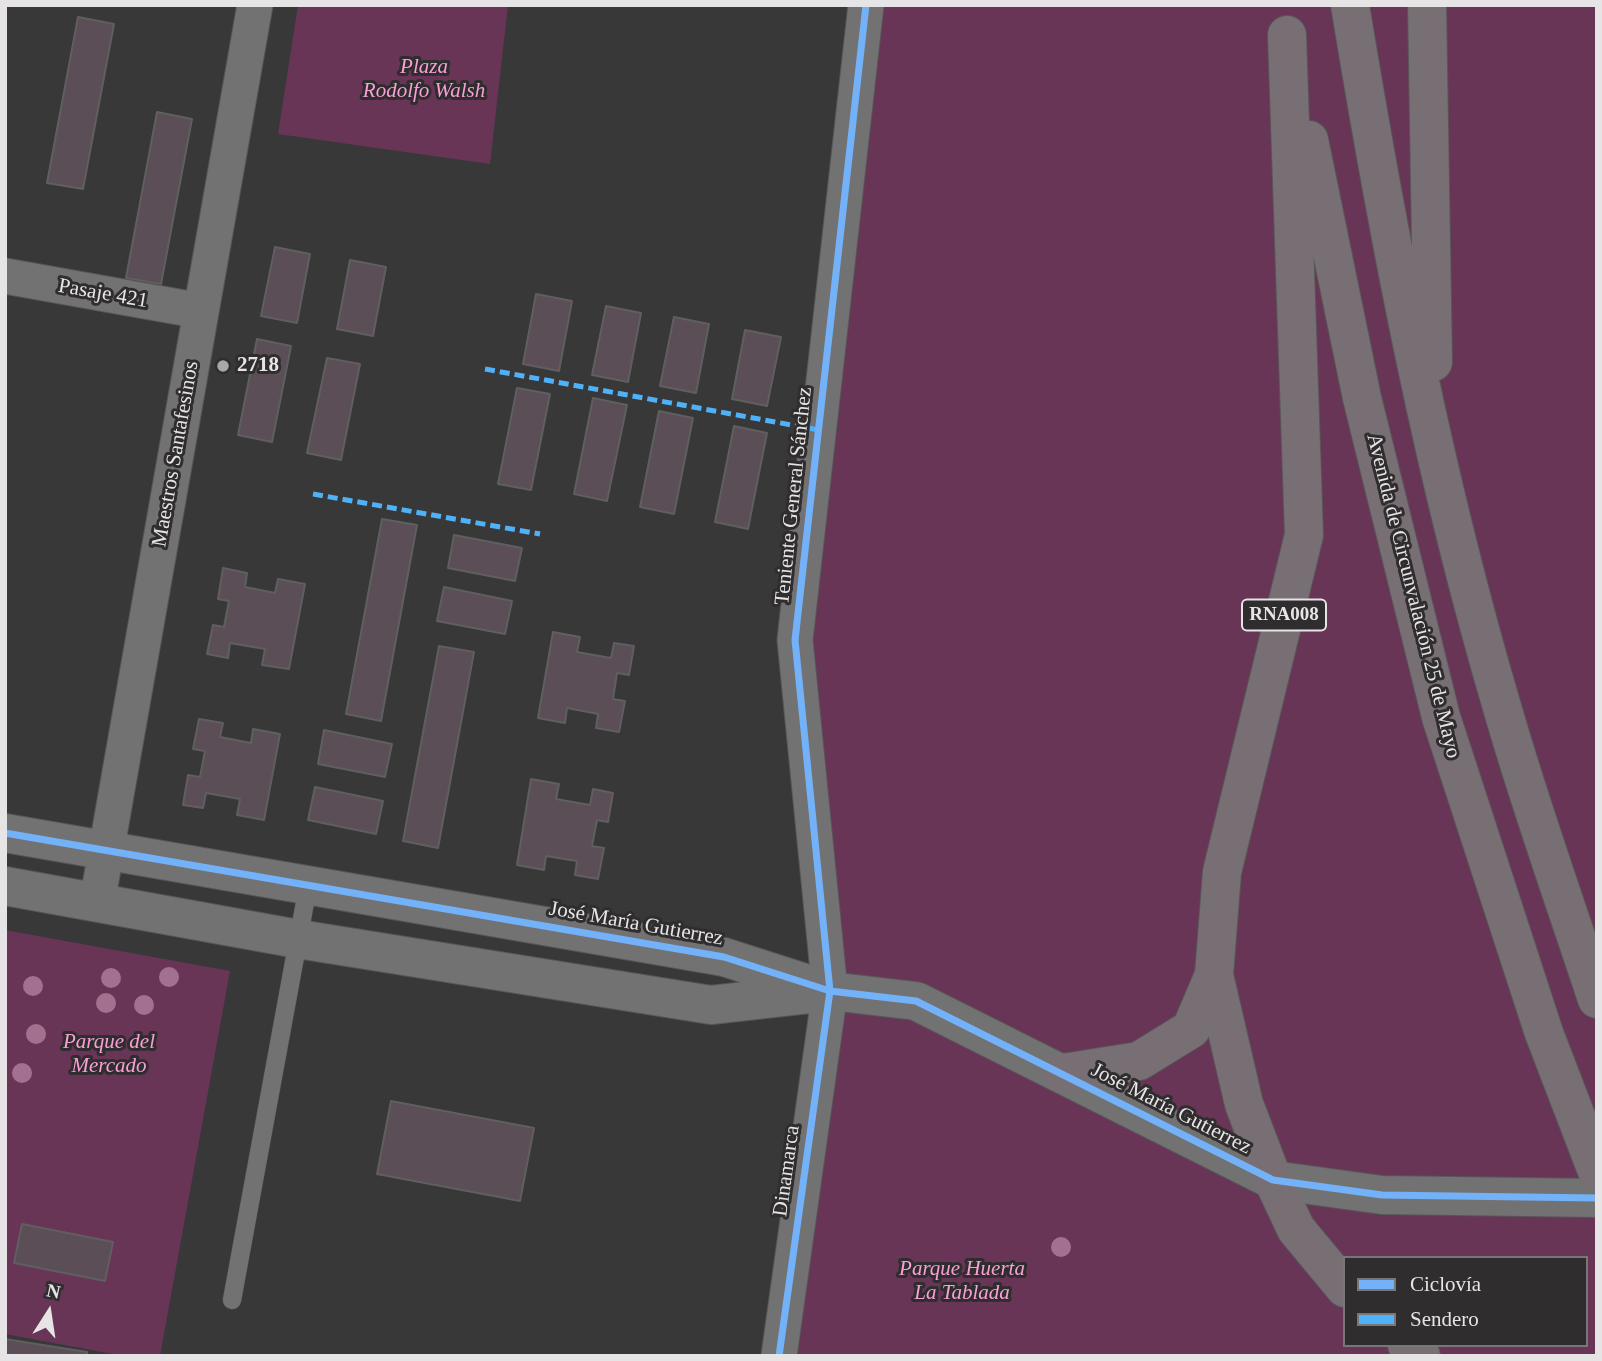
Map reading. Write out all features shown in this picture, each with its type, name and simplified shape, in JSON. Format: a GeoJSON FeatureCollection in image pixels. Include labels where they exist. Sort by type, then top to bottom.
{"type":"FeatureCollection","features":[{"type":"Feature","properties":{"kind":"highway"},"geometry":{"type":"LineString","coordinates":[[1350,5],[1387,226],[1434,448],[1502,707],[1597,999]]}},
{"type":"Feature","properties":{"kind":"highway"},"geometry":{"type":"LineString","coordinates":[[1427,5],[1434,448]]}},
{"type":"Feature","properties":{"kind":"highway","name":"RNA008"},"geometry":{"type":"LineString","coordinates":[[1273,1180],[1244,1104],[1214,975],[1222,872],[1304,535],[1285,20]]}},
{"type":"Feature","properties":{"kind":"highway","name":"Avenida de Circunvalación 25 de Mayo"},"geometry":{"type":"LineString","coordinates":[[1285,20],[1362,398],[1441,717],[1544,1033],[1597,1171]]}},
{"type":"Feature","properties":{"kind":"highway"},"geometry":{"type":"LineString","coordinates":[[1063,1073],[1139,1061],[1191,1029],[1214,975]]}},
{"type":"Feature","properties":{"kind":"highway"},"geometry":{"type":"LineString","coordinates":[[1273,1180],[1296,1229],[1343,1286]]}},
{"type":"Feature","properties":{"kind":"street","name":"Maestros Santafesinos"},"geometry":{"type":"LineString","coordinates":[[97,903],[255,5]]}},
{"type":"Feature","properties":{"kind":"street","name":"Teniente General Sánchez"},"geometry":{"type":"LineString","coordinates":[[830,991],[795,640],[866,5]]}},
{"type":"Feature","properties":{"kind":"street","name":"Pasaje 421"},"geometry":{"type":"LineString","coordinates":[[5,276],[201,311]]}},
{"type":"Feature","properties":{"kind":"street","name":"José María Gutierrez"},"geometry":{"type":"LineString","coordinates":[[5,833],[724,957],[830,991],[916,1001],[1273,1180],[1382,1195],[1597,1198]]}},
{"type":"Feature","properties":{"kind":"street","name":"José María Gutierrez"},"geometry":{"type":"LineString","coordinates":[[5,886],[298,939],[711,1005],[830,991]]}},
{"type":"Feature","properties":{"kind":"street","name":"Dinamarca"},"geometry":{"type":"LineString","coordinates":[[779,1356],[830,991]]}},
{"type":"Feature","properties":{"kind":"lane"},"geometry":{"type":"LineString","coordinates":[[232,1300],[308,886]]}},
{"type":"Feature","properties":{"kind":"green space","name":"Plaza Rodolfo Walsh"},"geometry":{"type":"Polygon","coordinates":[[[298,5],[508,5],[490,164],[278,134],[298,5]]]}},
{"type":"Feature","properties":{"kind":"green space","name":"Parque Huerta La Tablada"},"geometry":{"type":"Polygon","coordinates":[[[866,5],[1597,5],[1597,1356],[779,1356],[830,991],[795,640],[866,5]]]}},
{"type":"Feature","properties":{"kind":"green space","name":"Parque del Mercado"},"geometry":{"type":"Polygon","coordinates":[[[5,930],[230,971],[160,1356],[124,1356],[5,1334],[5,930]]]}},
{"type":"Feature","properties":{"kind":"building"},"geometry":{"type":"Polygon","coordinates":[[[78,17],[114,24],[83,189],[47,183],[78,17]]]}},
{"type":"Feature","properties":{"kind":"building"},"geometry":{"type":"Polygon","coordinates":[[[157,112],[192,119],[161,284],[126,278],[157,112]]]}},
{"type":"Feature","properties":{"kind":"building"},"geometry":{"type":"Polygon","coordinates":[[[275,247],[310,254],[297,323],[261,316],[275,247]]]}},
{"type":"Feature","properties":{"kind":"building"},"geometry":{"type":"Polygon","coordinates":[[[350,260],[386,267],[373,336],[337,329],[350,260]]]}},
{"type":"Feature","properties":{"kind":"building"},"geometry":{"type":"Polygon","coordinates":[[[536,294],[572,301],[559,371],[523,364],[536,294]]]}},
{"type":"Feature","properties":{"kind":"building"},"geometry":{"type":"Polygon","coordinates":[[[606,306],[641,313],[628,382],[592,375],[606,306]]]}},
{"type":"Feature","properties":{"kind":"building"},"geometry":{"type":"Polygon","coordinates":[[[674,317],[709,324],[696,393],[660,386],[674,317]]]}},
{"type":"Feature","properties":{"kind":"building"},"geometry":{"type":"Polygon","coordinates":[[[745,330],[781,337],[767,406],[732,399],[745,330]]]}},
{"type":"Feature","properties":{"kind":"building"},"geometry":{"type":"Polygon","coordinates":[[[257,339],[291,346],[272,442],[238,435],[257,339]]]}},
{"type":"Feature","properties":{"kind":"building"},"geometry":{"type":"Polygon","coordinates":[[[327,358],[360,364],[341,460],[307,453],[327,358]]]}},
{"type":"Feature","properties":{"kind":"building"},"geometry":{"type":"Polygon","coordinates":[[[517,388],[550,394],[531,490],[498,484],[517,388]]]}},
{"type":"Feature","properties":{"kind":"building"},"geometry":{"type":"Polygon","coordinates":[[[593,398],[627,405],[607,501],[574,494],[593,398]]]}},
{"type":"Feature","properties":{"kind":"building"},"geometry":{"type":"Polygon","coordinates":[[[659,411],[693,418],[674,514],[640,507],[659,411]]]}},
{"type":"Feature","properties":{"kind":"building"},"geometry":{"type":"Polygon","coordinates":[[[734,426],[767,433],[748,529],[715,522],[734,426]]]}},
{"type":"Feature","properties":{"kind":"building"},"geometry":{"type":"Polygon","coordinates":[[[382,519],[417,525],[381,721],[346,714],[382,519]]]}},
{"type":"Feature","properties":{"kind":"building"},"geometry":{"type":"Polygon","coordinates":[[[454,535],[522,548],[515,581],[448,568],[454,535]]]}},
{"type":"Feature","properties":{"kind":"building"},"geometry":{"type":"Polygon","coordinates":[[[223,568],[247,573],[245,587],[275,593],[278,579],[305,584],[289,669],[262,665],[265,649],[230,643],[228,658],[207,654],[213,625],[224,627],[229,601],[218,599],[223,568]]]}},
{"type":"Feature","properties":{"kind":"building"},"geometry":{"type":"Polygon","coordinates":[[[444,587],[512,601],[505,634],[437,621],[444,587]]]}},
{"type":"Feature","properties":{"kind":"building"},"geometry":{"type":"Polygon","coordinates":[[[553,632],[580,637],[577,652],[611,658],[614,643],[634,646],[629,675],[617,673],[613,699],[625,701],[619,732],[596,728],[598,714],[567,708],[565,723],[538,718],[553,632]]]}},
{"type":"Feature","properties":{"kind":"building"},"geometry":{"type":"Polygon","coordinates":[[[439,646],[474,652],[438,848],[403,841],[439,646]]]}},
{"type":"Feature","properties":{"kind":"building"},"geometry":{"type":"Polygon","coordinates":[[[199,719],[223,723],[220,737],[251,743],[253,729],[280,734],[264,820],[237,815],[240,799],[206,793],[203,808],[183,805],[188,775],[200,777],[205,751],[193,749],[199,719]]]}},
{"type":"Feature","properties":{"kind":"building"},"geometry":{"type":"Polygon","coordinates":[[[324,730],[392,744],[385,777],[318,764],[324,730]]]}},
{"type":"Feature","properties":{"kind":"building"},"geometry":{"type":"Polygon","coordinates":[[[531,779],[559,784],[556,799],[590,805],[593,789],[613,793],[608,822],[597,820],[592,846],[604,848],[598,879],[575,875],[577,861],[546,856],[544,870],[517,865],[531,779]]]}},
{"type":"Feature","properties":{"kind":"building"},"geometry":{"type":"Polygon","coordinates":[[[315,787],[383,801],[376,834],[308,820],[315,787]]]}},
{"type":"Feature","properties":{"kind":"building"},"geometry":{"type":"Polygon","coordinates":[[[391,1101],[534,1128],[520,1201],[377,1174],[391,1101]]]}},
{"type":"Feature","properties":{"kind":"building"},"geometry":{"type":"Polygon","coordinates":[[[22,1224],[113,1242],[105,1281],[14,1263],[22,1224]]]}},
{"type":"Feature","properties":{"kind":"building"},"geometry":{"type":"Polygon","coordinates":[[[5,1339],[87,1352],[87,1356],[5,1356],[5,1339]]]}},
{"type":"Feature","properties":{"kind":"marked path"},"geometry":{"type":"LineString","coordinates":[[485,369],[819,430]]}},
{"type":"Feature","properties":{"kind":"marked path"},"geometry":{"type":"LineString","coordinates":[[313,494],[540,534]]}},
{"type":"Feature","properties":{"kind":"cycle path"},"geometry":{"type":"LineString","coordinates":[[779,1356],[830,991],[795,640],[866,5]]}},
{"type":"Feature","properties":{"kind":"cycle path"},"geometry":{"type":"LineString","coordinates":[[5,833],[724,957],[830,991],[916,1001],[1273,1180],[1382,1195],[1597,1198]]}},
{"type":"Feature","properties":{"kind":"place","name":"2718"},"geometry":{"type":"Point","coordinates":[223,366]}}]}
